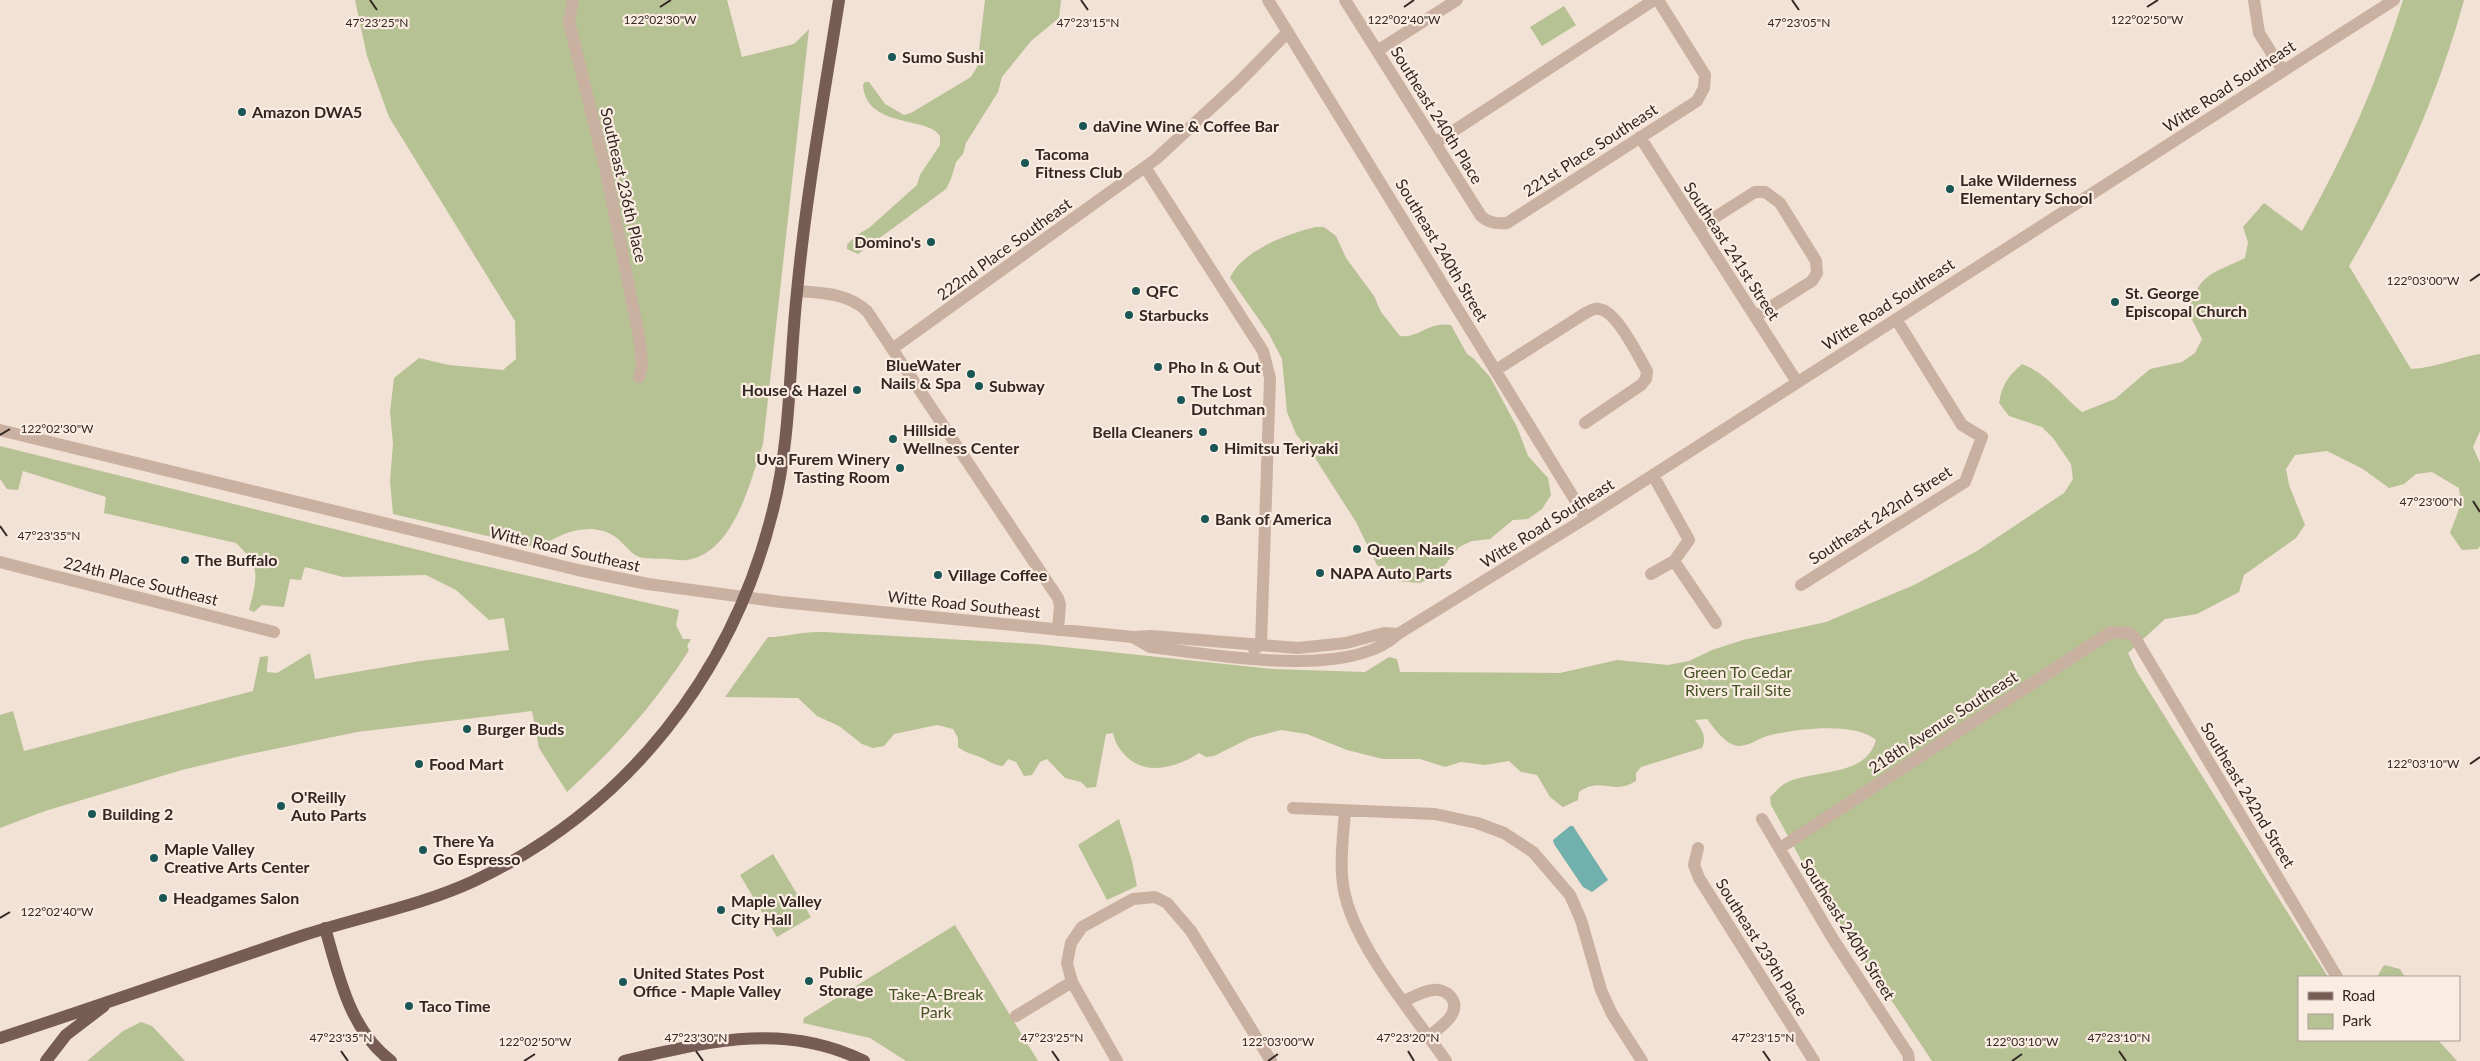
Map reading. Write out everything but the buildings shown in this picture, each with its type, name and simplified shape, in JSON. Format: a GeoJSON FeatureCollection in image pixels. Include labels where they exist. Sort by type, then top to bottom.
{"type":"FeatureCollection","features":[{"type":"Feature","properties":{"kind":"main road"},"geometry":{"type":"LineString","coordinates":[[0,1038],[325,928],[421,901],[472,882],[522,856],[559,832],[615,784],[658,740],[702,682],[746,597],[764,544],[783,461],[797,291],[839,0]]}},
{"type":"Feature","properties":{"kind":"main road"},"geometry":{"type":"LineString","coordinates":[[325,928],[345,996],[354,1018],[370,1042],[391,1061]]}},
{"type":"Feature","properties":{"kind":"main road"},"geometry":{"type":"LineString","coordinates":[[46,1061],[66,1035],[113,999]]}},
{"type":"Feature","properties":{"kind":"main road"},"geometry":{"type":"LineString","coordinates":[[624,1061],[717,1040],[769,1037],[818,1044],[847,1052],[864,1061]]}},
{"type":"Feature","properties":{"kind":"street","name":"Southeast 236th Place"},"geometry":{"type":"LineString","coordinates":[[573,0],[569,22],[606,172],[640,336],[642,365],[639,377]]}},
{"type":"Feature","properties":{"kind":"street","name":"Southeast 240th Street"},"geometry":{"type":"LineString","coordinates":[[1268,0],[1586,518]]}},
{"type":"Feature","properties":{"kind":"street","name":"Southeast 240th Place"},"geometry":{"type":"LineString","coordinates":[[1345,0],[1485,221]]}},
{"type":"Feature","properties":{"kind":"street"},"geometry":{"type":"LineString","coordinates":[[1377,51],[1457,0]]}},
{"type":"Feature","properties":{"kind":"street"},"geometry":{"type":"LineString","coordinates":[[1435,143],[1654,0]]}},
{"type":"Feature","properties":{"kind":"street","name":"221st Place Southeast"},"geometry":{"type":"LineString","coordinates":[[1485,221],[1507,223],[1697,101],[1704,88],[1705,75],[1658,0]]}},
{"type":"Feature","properties":{"kind":"street"},"geometry":{"type":"LineString","coordinates":[[2254,0],[2259,33],[2283,71]]}},
{"type":"Feature","properties":{"kind":"street","name":"Witte Road Southeast"},"geometry":{"type":"LineString","coordinates":[[1133,637],[1150,647],[1265,660],[1319,660],[1370,650],[1388,644],[1398,634],[1586,518],[2394,0]]}},
{"type":"Feature","properties":{"kind":"street","name":"222nd Place Southeast"},"geometry":{"type":"LineString","coordinates":[[892,349],[1145,167],[1237,84],[1288,32]]}},
{"type":"Feature","properties":{"kind":"street","name":"Southeast 241st Street"},"geometry":{"type":"LineString","coordinates":[[1640,137],[1797,382]]}},
{"type":"Feature","properties":{"kind":"street"},"geometry":{"type":"LineString","coordinates":[[1145,167],[1264,351],[1268,364],[1269,432],[1262,645],[1245,651],[1201,647],[1190,652]]}},
{"type":"Feature","properties":{"kind":"street"},"geometry":{"type":"LineString","coordinates":[[1698,228],[1755,192],[1765,192],[1772,195],[1785,211],[1816,261],[1817,273],[1812,281],[1755,317]]}},
{"type":"Feature","properties":{"kind":"street"},"geometry":{"type":"LineString","coordinates":[[797,291],[836,295],[859,304],[867,311],[957,450],[1058,598],[1060,605],[1058,630]]}},
{"type":"Feature","properties":{"kind":"street"},"geometry":{"type":"LineString","coordinates":[[1496,370],[1584,314],[1595,309],[1606,311],[1615,318],[1647,371],[1646,379],[1641,385],[1585,423]]}},
{"type":"Feature","properties":{"kind":"street","name":"Southeast 242nd Street"},"geometry":{"type":"LineString","coordinates":[[1802,585],[1965,482],[1982,437],[1962,425],[1896,319]]}},
{"type":"Feature","properties":{"kind":"street","name":"Witte Road Southeast"},"geometry":{"type":"LineString","coordinates":[[0,430],[578,570],[648,584],[746,597],[1133,637],[1151,636],[1262,645],[1317,647],[1346,643],[1384,633],[1398,634]]}},
{"type":"Feature","properties":{"kind":"street"},"geometry":{"type":"LineString","coordinates":[[1651,574],[1674,561],[1689,540],[1652,475]]}},
{"type":"Feature","properties":{"kind":"street"},"geometry":{"type":"LineString","coordinates":[[1674,561],[1716,623]]}},
{"type":"Feature","properties":{"kind":"street","name":"224th Place Southeast"},"geometry":{"type":"LineString","coordinates":[[0,562],[274,632]]}},
{"type":"Feature","properties":{"kind":"street","name":"218th Avenue Southeast"},"geometry":{"type":"LineString","coordinates":[[1780,848],[2111,632],[2127,632]]}},
{"type":"Feature","properties":{"kind":"street","name":"Southeast 242nd Street"},"geometry":{"type":"LineString","coordinates":[[2127,632],[2134,636],[2336,976]]}},
{"type":"Feature","properties":{"kind":"street"},"geometry":{"type":"LineString","coordinates":[[1292,808],[1435,814],[1477,823],[1504,833],[1533,852],[1570,895],[1581,920],[1601,990],[1612,1014],[1642,1061]]}},
{"type":"Feature","properties":{"kind":"street"},"geometry":{"type":"LineString","coordinates":[[1345,811],[1341,861],[1345,897],[1355,927],[1446,1061]]}},
{"type":"Feature","properties":{"kind":"street","name":"Southeast 240th Street"},"geometry":{"type":"LineString","coordinates":[[1762,820],[1833,939],[1908,1058]]}},
{"type":"Feature","properties":{"kind":"street","name":"Southeast 239th Place"},"geometry":{"type":"LineString","coordinates":[[1698,848],[1694,865],[1699,878],[1814,1061]]}},
{"type":"Feature","properties":{"kind":"street"},"geometry":{"type":"LineString","coordinates":[[1117,1061],[1072,982],[1067,963],[1071,943],[1082,927],[1133,899],[1155,897],[1168,903],[1191,931],[1271,1061]]}},
{"type":"Feature","properties":{"kind":"street"},"geometry":{"type":"LineString","coordinates":[[1016,1016],[1072,982]]}},
{"type":"Feature","properties":{"kind":"street"},"geometry":{"type":"LineString","coordinates":[[1404,1001],[1434,990],[1444,992],[1451,997],[1454,1004],[1454,1012],[1447,1021],[1428,1036]]}},
{"type":"Feature","properties":{"kind":"green space"},"geometry":{"type":"Polygon","coordinates":[[[355,0],[727,0],[742,57],[794,44],[809,29],[763,444],[738,514],[717,544],[703,555],[687,560],[640,557],[614,536],[595,529],[585,529],[565,534],[539,548],[393,514],[390,481],[393,444],[390,412],[394,378],[419,358],[449,365],[503,370],[516,359],[515,321],[389,117],[367,56],[355,0]]]}},
{"type":"Feature","properties":{"kind":"green space"},"geometry":{"type":"Polygon","coordinates":[[[985,0],[1061,0],[1059,18],[1031,41],[1002,77],[998,92],[966,143],[963,154],[956,162],[946,189],[858,254],[847,249],[847,245],[855,236],[869,228],[917,185],[920,175],[940,145],[940,136],[934,130],[898,120],[875,109],[867,99],[863,85],[865,82],[869,82],[885,104],[904,115],[911,113],[971,77],[977,67],[985,0]]]}},
{"type":"Feature","properties":{"kind":"green space","name":"Green To Cedar Rivers Trail Site"},"geometry":{"type":"Polygon","coordinates":[[[2403,0],[2464,0],[2442,70],[2416,137],[2401,170],[2349,266],[2411,369],[2429,367],[2480,354],[2480,431],[2473,447],[2480,463],[2480,546],[2478,549],[2462,550],[2450,533],[2461,504],[2459,488],[2432,472],[2416,474],[2404,484],[2389,488],[2363,469],[2327,451],[2295,455],[2286,469],[2289,485],[2305,525],[2296,538],[2244,575],[2239,592],[2197,614],[2165,619],[2128,653],[2137,672],[2327,976],[2298,976],[2298,1041],[2439,1041],[2457,1061],[1932,1061],[1817,889],[1771,805],[1770,797],[1788,782],[1851,766],[1871,752],[1876,740],[1854,730],[1823,728],[1792,731],[1767,736],[1747,745],[1738,746],[1723,738],[1707,719],[1695,720],[1703,733],[1702,748],[1641,767],[1636,773],[1636,781],[1627,785],[1613,787],[1601,785],[1587,788],[1579,792],[1578,800],[1563,807],[1550,797],[1537,775],[1521,772],[1509,761],[1485,765],[1461,762],[1445,767],[1420,759],[1383,759],[1347,750],[1307,734],[1281,730],[1250,738],[1214,756],[1206,757],[1199,753],[1180,763],[1160,768],[1141,766],[1132,761],[1118,747],[1113,733],[1106,734],[1096,787],[1087,788],[1081,782],[1065,778],[1047,759],[1040,762],[1032,775],[1024,776],[1016,762],[1008,759],[1003,766],[966,752],[958,747],[958,738],[953,729],[937,725],[894,734],[884,746],[873,748],[862,744],[839,726],[817,716],[798,698],[725,697],[768,637],[809,632],[1035,644],[1272,669],[1365,672],[1389,657],[1397,659],[1400,672],[1560,673],[1617,660],[1668,665],[1689,661],[1712,650],[1743,640],[1826,622],[1914,585],[1977,551],[2064,493],[2073,479],[2071,464],[2053,438],[2042,427],[2009,416],[1999,403],[2006,381],[2022,364],[2047,379],[2082,412],[2115,399],[2150,369],[2182,362],[2195,353],[2202,339],[2188,312],[2197,289],[2208,276],[2245,258],[2248,242],[2243,227],[2264,203],[2302,231],[2346,147],[2383,60],[2403,0]]]}},
{"type":"Feature","properties":{"kind":"green space"},"geometry":{"type":"Polygon","coordinates":[[[1564,6],[1576,25],[1542,46],[1530,27],[1564,6]]]}},
{"type":"Feature","properties":{"kind":"green space"},"geometry":{"type":"Polygon","coordinates":[[[1316,227],[1324,227],[1336,236],[1346,258],[1374,296],[1381,312],[1400,336],[1412,335],[1436,325],[1451,325],[1467,354],[1490,377],[1517,427],[1528,456],[1548,478],[1551,495],[1542,509],[1528,519],[1513,520],[1490,539],[1472,541],[1459,547],[1438,574],[1420,583],[1396,581],[1377,565],[1356,522],[1315,458],[1296,434],[1287,412],[1282,359],[1269,334],[1230,278],[1244,259],[1255,252],[1280,239],[1316,227]]]}},
{"type":"Feature","properties":{"kind":"green space"},"geometry":{"type":"Polygon","coordinates":[[[0,446],[463,561],[679,610],[676,625],[683,639],[691,639],[687,646],[689,650],[662,689],[633,725],[567,792],[539,748],[532,711],[357,732],[245,755],[182,770],[45,811],[0,828],[0,715],[13,711],[24,751],[253,691],[260,657],[268,656],[267,672],[277,673],[310,653],[315,679],[420,661],[509,650],[504,618],[489,620],[456,590],[426,575],[343,577],[305,567],[301,580],[290,579],[284,607],[262,605],[254,612],[249,610],[255,581],[254,566],[236,543],[104,513],[106,497],[23,471],[18,490],[7,489],[0,479],[0,446]]]}},
{"type":"Feature","properties":{"kind":"green space"},"geometry":{"type":"Polygon","coordinates":[[[1119,819],[1132,861],[1137,886],[1107,900],[1078,845],[1119,819]]]}},
{"type":"Feature","properties":{"kind":"green space"},"geometry":{"type":"Polygon","coordinates":[[[773,854],[811,917],[777,937],[740,875],[773,854]]]}},
{"type":"Feature","properties":{"kind":"green space","name":"Take-A-Break Park"},"geometry":{"type":"Polygon","coordinates":[[[955,925],[1038,1061],[906,1061],[870,1038],[803,1023],[804,1018],[955,925]]]}},
{"type":"Feature","properties":{"kind":"green space"},"geometry":{"type":"Polygon","coordinates":[[[2384,965],[2400,969],[2404,976],[2378,976],[2384,965]]]}},
{"type":"Feature","properties":{"kind":"green space"},"geometry":{"type":"Polygon","coordinates":[[[141,1022],[152,1026],[185,1061],[87,1061],[123,1031],[141,1022]]]}},
{"type":"Feature","properties":{"kind":"water"},"geometry":{"type":"Polygon","coordinates":[[[1570,826],[1573,826],[1608,880],[1592,892],[1583,887],[1554,844],[1553,840],[1570,826]]]}},
{"type":"Feature","properties":{"kind":"place","name":"Sumo Sushi"},"geometry":{"type":"Point","coordinates":[892,57]}},
{"type":"Feature","properties":{"kind":"place","name":"Amazon DWA5"},"geometry":{"type":"Point","coordinates":[242,112]}},
{"type":"Feature","properties":{"kind":"place","name":"daVine Wine & Coffee Bar"},"geometry":{"type":"Point","coordinates":[1083,126]}},
{"type":"Feature","properties":{"kind":"place","name":"Tacoma Fitness Club"},"geometry":{"type":"Point","coordinates":[1025,163]}},
{"type":"Feature","properties":{"kind":"place","name":"Lake Wilderness Elementary School"},"geometry":{"type":"Point","coordinates":[1950,189]}},
{"type":"Feature","properties":{"kind":"place","name":"Domino's"},"geometry":{"type":"Point","coordinates":[931,242]}},
{"type":"Feature","properties":{"kind":"place","name":"QFC"},"geometry":{"type":"Point","coordinates":[1136,291]}},
{"type":"Feature","properties":{"kind":"place","name":"St. George Episcopal Church"},"geometry":{"type":"Point","coordinates":[2115,302]}},
{"type":"Feature","properties":{"kind":"place","name":"Starbucks"},"geometry":{"type":"Point","coordinates":[1129,315]}},
{"type":"Feature","properties":{"kind":"place","name":"Pho In & Out"},"geometry":{"type":"Point","coordinates":[1158,367]}},
{"type":"Feature","properties":{"kind":"place","name":"BlueWater Nails & Spa"},"geometry":{"type":"Point","coordinates":[971,374]}},
{"type":"Feature","properties":{"kind":"place","name":"Subway"},"geometry":{"type":"Point","coordinates":[979,386]}},
{"type":"Feature","properties":{"kind":"place","name":"House & Hazel"},"geometry":{"type":"Point","coordinates":[857,390]}},
{"type":"Feature","properties":{"kind":"place","name":"The Lost Dutchman"},"geometry":{"type":"Point","coordinates":[1181,400]}},
{"type":"Feature","properties":{"kind":"place","name":"Bella Cleaners"},"geometry":{"type":"Point","coordinates":[1203,432]}},
{"type":"Feature","properties":{"kind":"place","name":"Hillside Wellness Center"},"geometry":{"type":"Point","coordinates":[893,439]}},
{"type":"Feature","properties":{"kind":"place","name":"Himitsu Teriyaki"},"geometry":{"type":"Point","coordinates":[1214,448]}},
{"type":"Feature","properties":{"kind":"place","name":"Uva Furem Winery Tasting Room"},"geometry":{"type":"Point","coordinates":[900,468]}},
{"type":"Feature","properties":{"kind":"place","name":"Bank of America"},"geometry":{"type":"Point","coordinates":[1205,519]}},
{"type":"Feature","properties":{"kind":"place","name":"Queen Nails"},"geometry":{"type":"Point","coordinates":[1357,549]}},
{"type":"Feature","properties":{"kind":"place","name":"The Buffalo"},"geometry":{"type":"Point","coordinates":[185,560]}},
{"type":"Feature","properties":{"kind":"place","name":"NAPA Auto Parts"},"geometry":{"type":"Point","coordinates":[1320,573]}},
{"type":"Feature","properties":{"kind":"place","name":"Village Coffee"},"geometry":{"type":"Point","coordinates":[938,575]}},
{"type":"Feature","properties":{"kind":"place","name":"Burger Buds"},"geometry":{"type":"Point","coordinates":[467,729]}},
{"type":"Feature","properties":{"kind":"place","name":"Food Mart"},"geometry":{"type":"Point","coordinates":[419,764]}},
{"type":"Feature","properties":{"kind":"place","name":"O'Reilly Auto Parts"},"geometry":{"type":"Point","coordinates":[281,806]}},
{"type":"Feature","properties":{"kind":"place","name":"Building 2"},"geometry":{"type":"Point","coordinates":[92,814]}},
{"type":"Feature","properties":{"kind":"place","name":"There Ya Go Espresso"},"geometry":{"type":"Point","coordinates":[423,850]}},
{"type":"Feature","properties":{"kind":"place","name":"Maple Valley Creative Arts Center"},"geometry":{"type":"Point","coordinates":[154,858]}},
{"type":"Feature","properties":{"kind":"place","name":"Headgames Salon"},"geometry":{"type":"Point","coordinates":[163,898]}},
{"type":"Feature","properties":{"kind":"place","name":"Maple Valley City Hall"},"geometry":{"type":"Point","coordinates":[721,910]}},
{"type":"Feature","properties":{"kind":"place","name":"Public Storage"},"geometry":{"type":"Point","coordinates":[809,981]}},
{"type":"Feature","properties":{"kind":"place","name":"United States Post Office - Maple Valley"},"geometry":{"type":"Point","coordinates":[623,982]}},
{"type":"Feature","properties":{"kind":"place","name":"Taco Time"},"geometry":{"type":"Point","coordinates":[409,1006]}}]}
